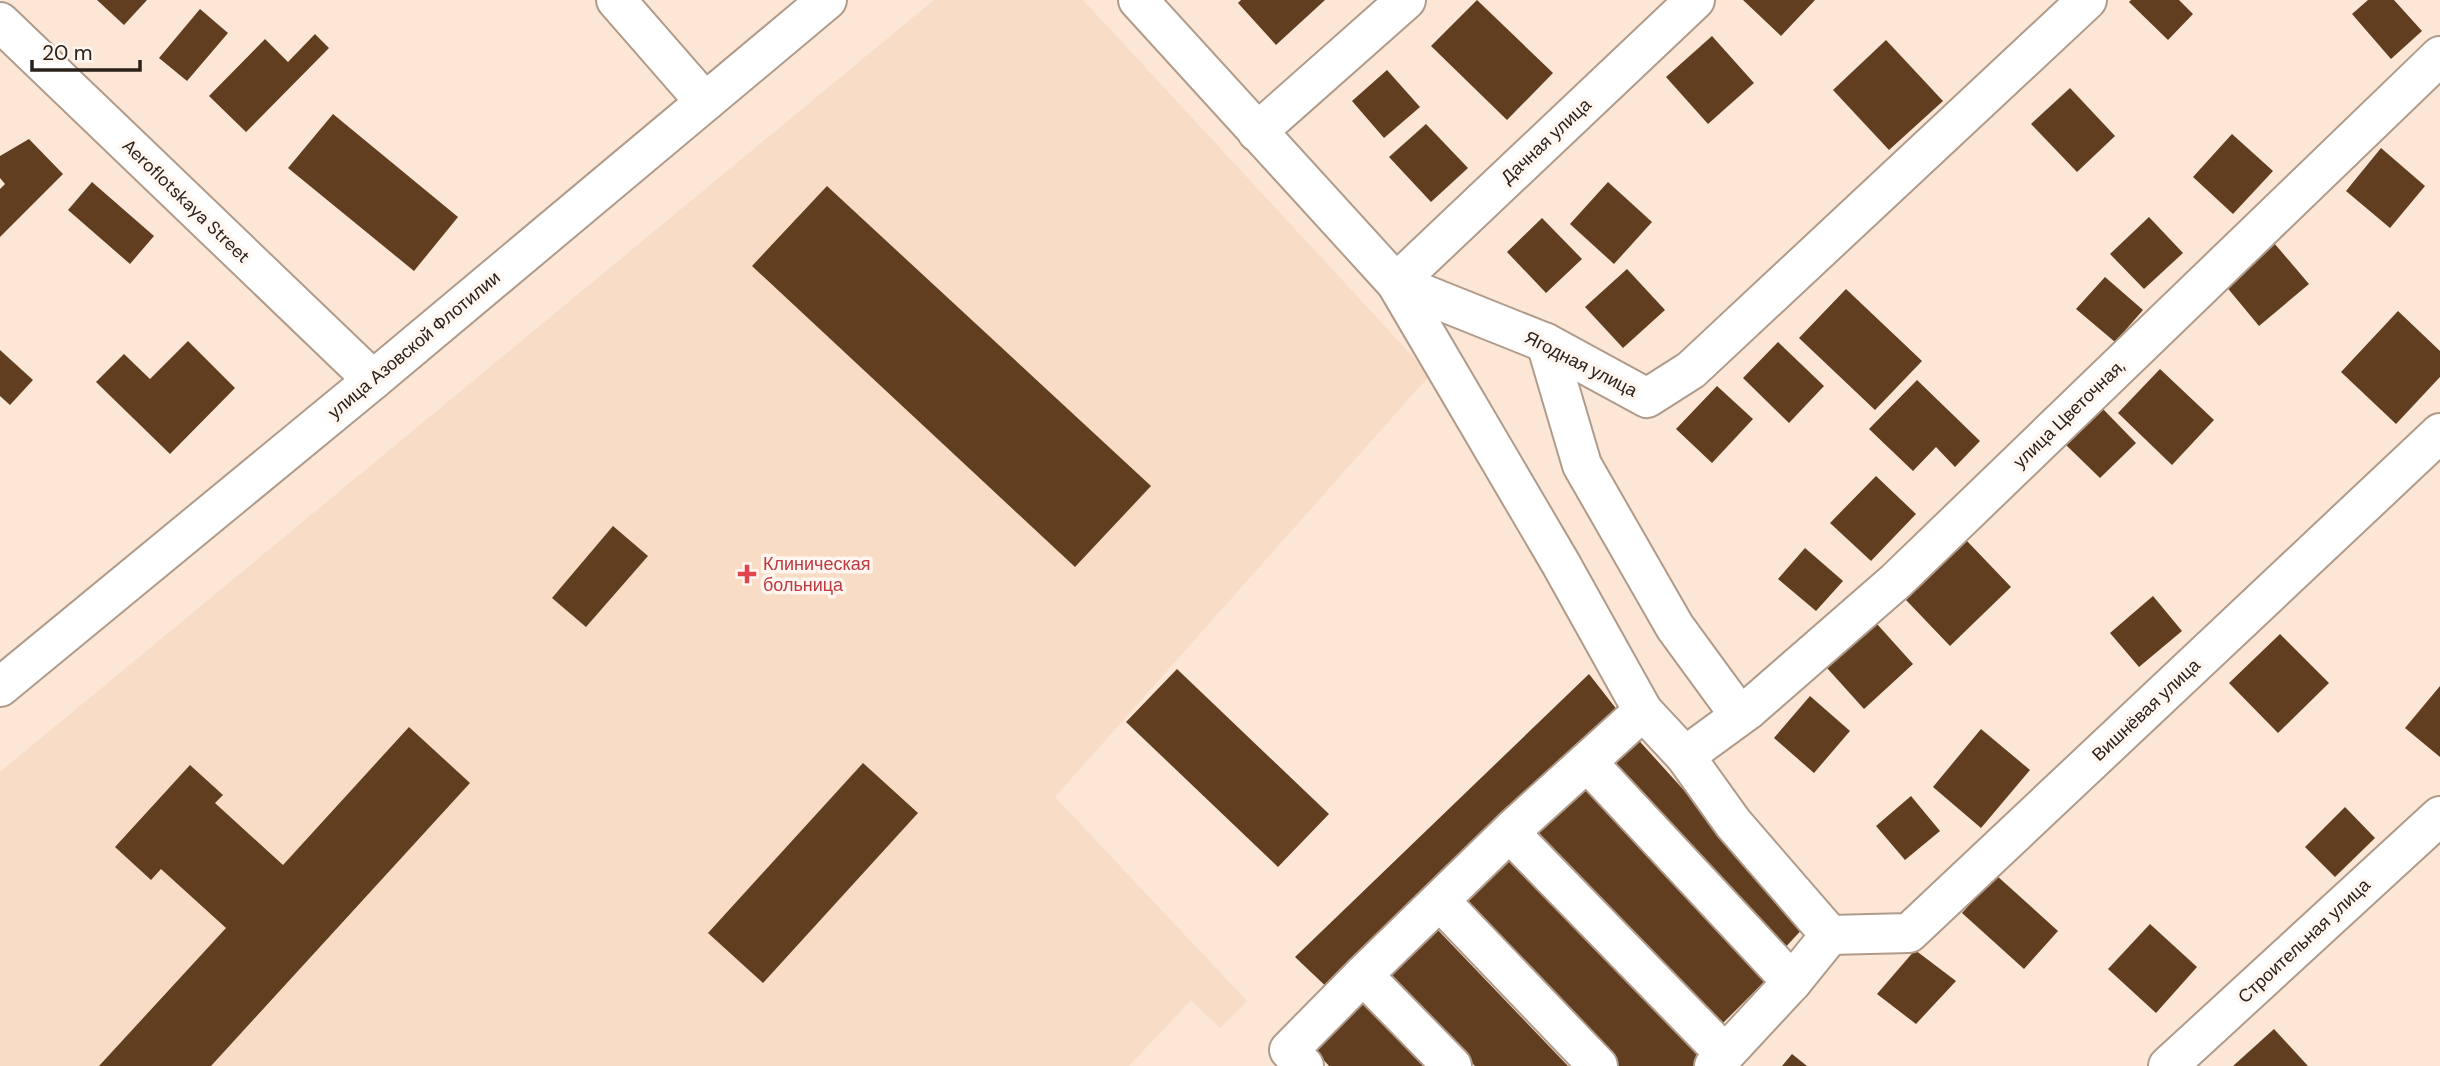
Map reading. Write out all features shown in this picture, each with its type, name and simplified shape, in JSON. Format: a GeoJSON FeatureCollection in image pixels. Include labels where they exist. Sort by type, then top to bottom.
{"type":"FeatureCollection","features":[{"type":"Feature","properties":{"kind":"street"},"geometry":{"type":"LineString","coordinates":[[616,0],[705,102]]}},
{"type":"Feature","properties":{"kind":"street","name":"улица Азовской Флотилии"},"geometry":{"type":"LineString","coordinates":[[0,687],[373,380],[827,0]]}},
{"type":"Feature","properties":{"kind":"street","name":"Ягодная улица"},"geometry":{"type":"LineString","coordinates":[[1138,0],[1396,283],[1546,343],[1647,398],[1691,370],[2087,0]]}},
{"type":"Feature","properties":{"kind":"street"},"geometry":{"type":"LineString","coordinates":[[1257,132],[1406,0]]}},
{"type":"Feature","properties":{"kind":"street","name":"Дачная улица"},"geometry":{"type":"LineString","coordinates":[[1396,283],[1695,0]]}},
{"type":"Feature","properties":{"kind":"street","name":"Aeroflotskaya Street"},"geometry":{"type":"LineString","coordinates":[[0,22],[373,380]]}},
{"type":"Feature","properties":{"kind":"street","name":"улица Цветочная,"},"geometry":{"type":"LineString","coordinates":[[1685,756],[1748,709],[1896,581],[2440,56]]}},
{"type":"Feature","properties":{"kind":"street"},"geometry":{"type":"LineString","coordinates":[[1396,283],[1561,564],[1643,710],[1685,756],[1733,823],[1830,935],[1792,982],[1720,1060],[1510,833]]}},
{"type":"Feature","properties":{"kind":"street"},"geometry":{"type":"LineString","coordinates":[[1546,343],[1582,465],[1675,627],[1732,705],[1748,709]]}},
{"type":"Feature","properties":{"kind":"street","name":"Вишнёвая улица"},"geometry":{"type":"LineString","coordinates":[[1830,935],[1909,933],[2440,433]]}},
{"type":"Feature","properties":{"kind":"street"},"geometry":{"type":"LineString","coordinates":[[1304,1066],[1289,1051],[1363,975],[1510,833],[1643,710]]}},
{"type":"Feature","properties":{"kind":"street"},"geometry":{"type":"LineString","coordinates":[[1587,762],[1792,982]]}},
{"type":"Feature","properties":{"kind":"street","name":"Строительная улица"},"geometry":{"type":"LineString","coordinates":[[2168,1066],[2440,816]]}},
{"type":"Feature","properties":{"kind":"street"},"geometry":{"type":"LineString","coordinates":[[1440,901],[1598,1066]]}},
{"type":"Feature","properties":{"kind":"street"},"geometry":{"type":"LineString","coordinates":[[1363,975],[1452,1066]]}},
{"type":"Feature","properties":{"kind":"shaded area","name":"Клиническая больница"},"geometry":{"type":"Polygon","coordinates":[[[934,0],[1083,0],[1430,375],[1055,797],[1247,1001],[1220,1028],[1191,1000],[1129,1066],[0,1066],[0,772],[934,0]]]}},
{"type":"Feature","properties":{"kind":"building"},"geometry":{"type":"Polygon","coordinates":[[[97,0],[147,0],[124,25],[97,0]]]}},
{"type":"Feature","properties":{"kind":"building"},"geometry":{"type":"Polygon","coordinates":[[[1241,0],[1325,0],[1276,45],[1238,3],[1241,0]]]}},
{"type":"Feature","properties":{"kind":"building"},"geometry":{"type":"Polygon","coordinates":[[[1477,0],[1553,73],[1507,120],[1431,46],[1477,0]]]}},
{"type":"Feature","properties":{"kind":"building"},"geometry":{"type":"Polygon","coordinates":[[[1743,0],[1815,0],[1781,36],[1743,0]]]}},
{"type":"Feature","properties":{"kind":"building"},"geometry":{"type":"Polygon","coordinates":[[[2179,0],[2193,14],[2168,40],[2129,2],[2179,0]]]}},
{"type":"Feature","properties":{"kind":"building"},"geometry":{"type":"Polygon","coordinates":[[[2368,0],[2394,0],[2422,31],[2391,59],[2352,14],[2368,0]]]}},
{"type":"Feature","properties":{"kind":"building"},"geometry":{"type":"Polygon","coordinates":[[[200,9],[228,33],[187,81],[159,58],[200,9]]]}},
{"type":"Feature","properties":{"kind":"building"},"geometry":{"type":"Polygon","coordinates":[[[315,34],[329,48],[246,132],[209,96],[265,39],[288,62],[315,34]]]}},
{"type":"Feature","properties":{"kind":"building"},"geometry":{"type":"Polygon","coordinates":[[[1712,36],[1754,83],[1708,124],[1666,77],[1712,36]]]}},
{"type":"Feature","properties":{"kind":"building"},"geometry":{"type":"Polygon","coordinates":[[[1886,40],[1943,101],[1889,150],[1833,90],[1886,40]]]}},
{"type":"Feature","properties":{"kind":"building"},"geometry":{"type":"Polygon","coordinates":[[[1387,70],[1420,107],[1384,138],[1352,101],[1387,70]]]}},
{"type":"Feature","properties":{"kind":"building"},"geometry":{"type":"Polygon","coordinates":[[[2070,88],[2115,136],[2077,172],[2031,124],[2070,88]]]}},
{"type":"Feature","properties":{"kind":"building"},"geometry":{"type":"Polygon","coordinates":[[[333,114],[458,217],[414,271],[288,168],[333,114]]]}},
{"type":"Feature","properties":{"kind":"building"},"geometry":{"type":"Polygon","coordinates":[[[1426,124],[1468,168],[1431,202],[1389,157],[1426,124]]]}},
{"type":"Feature","properties":{"kind":"building"},"geometry":{"type":"Polygon","coordinates":[[[2232,134],[2273,171],[2233,214],[2193,177],[2232,134]]]}},
{"type":"Feature","properties":{"kind":"building"},"geometry":{"type":"Polygon","coordinates":[[[29,139],[63,174],[0,237],[0,189],[5,184],[0,178],[0,156],[29,139]]]}},
{"type":"Feature","properties":{"kind":"building"},"geometry":{"type":"Polygon","coordinates":[[[2381,148],[2425,186],[2390,228],[2346,191],[2381,148]]]}},
{"type":"Feature","properties":{"kind":"building"},"geometry":{"type":"Polygon","coordinates":[[[92,182],[154,236],[130,264],[68,210],[92,182]]]}},
{"type":"Feature","properties":{"kind":"building"},"geometry":{"type":"Polygon","coordinates":[[[1608,182],[1652,222],[1614,264],[1570,224],[1608,182]]]}},
{"type":"Feature","properties":{"kind":"building"},"geometry":{"type":"Polygon","coordinates":[[[827,186],[1151,486],[1075,567],[752,266],[827,186]]]}},
{"type":"Feature","properties":{"kind":"building"},"geometry":{"type":"Polygon","coordinates":[[[2149,217],[2183,253],[2144,289],[2110,254],[2149,217]]]}},
{"type":"Feature","properties":{"kind":"building"},"geometry":{"type":"Polygon","coordinates":[[[1542,218],[1582,259],[1546,293],[1507,252],[1542,218]]]}},
{"type":"Feature","properties":{"kind":"building"},"geometry":{"type":"Polygon","coordinates":[[[2274,243],[2309,284],[2259,326],[2225,285],[2274,243]]]}},
{"type":"Feature","properties":{"kind":"building"},"geometry":{"type":"Polygon","coordinates":[[[1627,269],[1665,310],[1623,348],[1585,307],[1627,269]]]}},
{"type":"Feature","properties":{"kind":"building"},"geometry":{"type":"Polygon","coordinates":[[[2105,277],[2143,310],[2115,342],[2076,309],[2105,277]]]}},
{"type":"Feature","properties":{"kind":"building"},"geometry":{"type":"Polygon","coordinates":[[[1846,289],[1922,361],[1875,410],[1799,338],[1846,289]]]}},
{"type":"Feature","properties":{"kind":"building"},"geometry":{"type":"Polygon","coordinates":[[[2398,311],[2440,351],[2440,377],[2396,424],[2341,372],[2398,311]]]}},
{"type":"Feature","properties":{"kind":"building"},"geometry":{"type":"Polygon","coordinates":[[[188,341],[235,388],[170,454],[96,382],[124,354],[150,379],[188,341]]]}},
{"type":"Feature","properties":{"kind":"building"},"geometry":{"type":"Polygon","coordinates":[[[1778,342],[1824,386],[1789,423],[1743,378],[1778,342]]]}},
{"type":"Feature","properties":{"kind":"building"},"geometry":{"type":"Polygon","coordinates":[[[0,350],[33,380],[10,405],[0,396],[0,350]]]}},
{"type":"Feature","properties":{"kind":"building"},"geometry":{"type":"Polygon","coordinates":[[[2160,369],[2214,420],[2172,465],[2118,413],[2160,369]]]}},
{"type":"Feature","properties":{"kind":"building"},"geometry":{"type":"Polygon","coordinates":[[[1917,380],[1980,441],[1955,467],[1936,447],[1913,471],[1869,429],[1917,380]]]}},
{"type":"Feature","properties":{"kind":"building"},"geometry":{"type":"Polygon","coordinates":[[[1717,386],[1753,419],[1712,463],[1676,429],[1717,386]]]}},
{"type":"Feature","properties":{"kind":"building"},"geometry":{"type":"Polygon","coordinates":[[[2103,409],[2136,443],[2100,478],[2066,445],[2103,409]]]}},
{"type":"Feature","properties":{"kind":"building"},"geometry":{"type":"Polygon","coordinates":[[[1876,476],[1916,514],[1871,561],[1830,523],[1876,476]]]}},
{"type":"Feature","properties":{"kind":"building"},"geometry":{"type":"Polygon","coordinates":[[[613,526],[648,556],[586,627],[552,598],[613,526]]]}},
{"type":"Feature","properties":{"kind":"building"},"geometry":{"type":"Polygon","coordinates":[[[1967,541],[2011,587],[1950,646],[1906,600],[1967,541]]]}},
{"type":"Feature","properties":{"kind":"building"},"geometry":{"type":"Polygon","coordinates":[[[1805,548],[1843,581],[1816,611],[1778,579],[1805,548]]]}},
{"type":"Feature","properties":{"kind":"building"},"geometry":{"type":"Polygon","coordinates":[[[2153,596],[2182,631],[2139,667],[2110,633],[2153,596]]]}},
{"type":"Feature","properties":{"kind":"building"},"geometry":{"type":"Polygon","coordinates":[[[1877,624],[1913,664],[1864,709],[1827,668],[1877,624]]]}},
{"type":"Feature","properties":{"kind":"building"},"geometry":{"type":"Polygon","coordinates":[[[2280,634],[2329,683],[2278,733],[2229,683],[2280,634]]]}},
{"type":"Feature","properties":{"kind":"building"},"geometry":{"type":"Polygon","coordinates":[[[1177,669],[1329,814],[1278,867],[1126,722],[1177,669]]]}},
{"type":"Feature","properties":{"kind":"building"},"geometry":{"type":"Polygon","coordinates":[[[1589,674],[1618,711],[1568,753],[1333,993],[1295,957],[1589,674]]]}},
{"type":"Feature","properties":{"kind":"building"},"geometry":{"type":"Polygon","coordinates":[[[2440,686],[2440,757],[2405,728],[2440,686]]]}},
{"type":"Feature","properties":{"kind":"building"},"geometry":{"type":"Polygon","coordinates":[[[1810,696],[1850,731],[1814,773],[1774,738],[1810,696]]]}},
{"type":"Feature","properties":{"kind":"building"},"geometry":{"type":"Polygon","coordinates":[[[409,727],[470,783],[211,1066],[99,1066],[226,928],[161,869],[151,880],[115,847],[190,765],[223,795],[215,803],[283,865],[409,727]]]}},
{"type":"Feature","properties":{"kind":"building"},"geometry":{"type":"Polygon","coordinates":[[[1981,729],[2030,770],[1981,828],[1933,787],[1981,729]]]}},
{"type":"Feature","properties":{"kind":"building"},"geometry":{"type":"Polygon","coordinates":[[[1633,734],[1806,925],[1782,951],[1608,764],[1633,734]]]}},
{"type":"Feature","properties":{"kind":"building"},"geometry":{"type":"Polygon","coordinates":[[[863,763],[918,813],[763,983],[708,933],[863,763]]]}},
{"type":"Feature","properties":{"kind":"building"},"geometry":{"type":"Polygon","coordinates":[[[1585,782],[1770,976],[1716,1030],[1530,839],[1585,782]]]}},
{"type":"Feature","properties":{"kind":"building"},"geometry":{"type":"Polygon","coordinates":[[[1911,796],[1940,831],[1905,860],[1876,826],[1911,796]]]}},
{"type":"Feature","properties":{"kind":"building"},"geometry":{"type":"Polygon","coordinates":[[[2345,807],[2375,838],[2335,877],[2305,847],[2345,807]]]}},
{"type":"Feature","properties":{"kind":"building"},"geometry":{"type":"Polygon","coordinates":[[[1509,855],[1710,1066],[1612,1066],[1459,907],[1509,855]]]}},
{"type":"Feature","properties":{"kind":"building"},"geometry":{"type":"Polygon","coordinates":[[[1996,875],[2058,931],[2024,969],[1962,913],[1996,875]]]}},
{"type":"Feature","properties":{"kind":"building"},"geometry":{"type":"Polygon","coordinates":[[[2150,924],[2197,967],[2156,1013],[2108,969],[2150,924]]]}},
{"type":"Feature","properties":{"kind":"building"},"geometry":{"type":"Polygon","coordinates":[[[1435,927],[1568,1066],[1475,1066],[1385,976],[1435,927]]]}},
{"type":"Feature","properties":{"kind":"building"},"geometry":{"type":"Polygon","coordinates":[[[1915,950],[1956,981],[1916,1024],[1877,994],[1915,950]]]}},
{"type":"Feature","properties":{"kind":"building"},"geometry":{"type":"Polygon","coordinates":[[[1355,993],[1425,1066],[1329,1066],[1306,1040],[1355,993]]]}},
{"type":"Feature","properties":{"kind":"building"},"geometry":{"type":"Polygon","coordinates":[[[2274,1029],[2308,1066],[2233,1066],[2274,1029]]]}},
{"type":"Feature","properties":{"kind":"building"},"geometry":{"type":"Polygon","coordinates":[[[1792,1054],[1807,1066],[1782,1066],[1792,1054]]]}},
{"type":"Feature","properties":{"kind":"place","name":"Клиническая больница"},"geometry":{"type":"Point","coordinates":[747,574]}}]}
